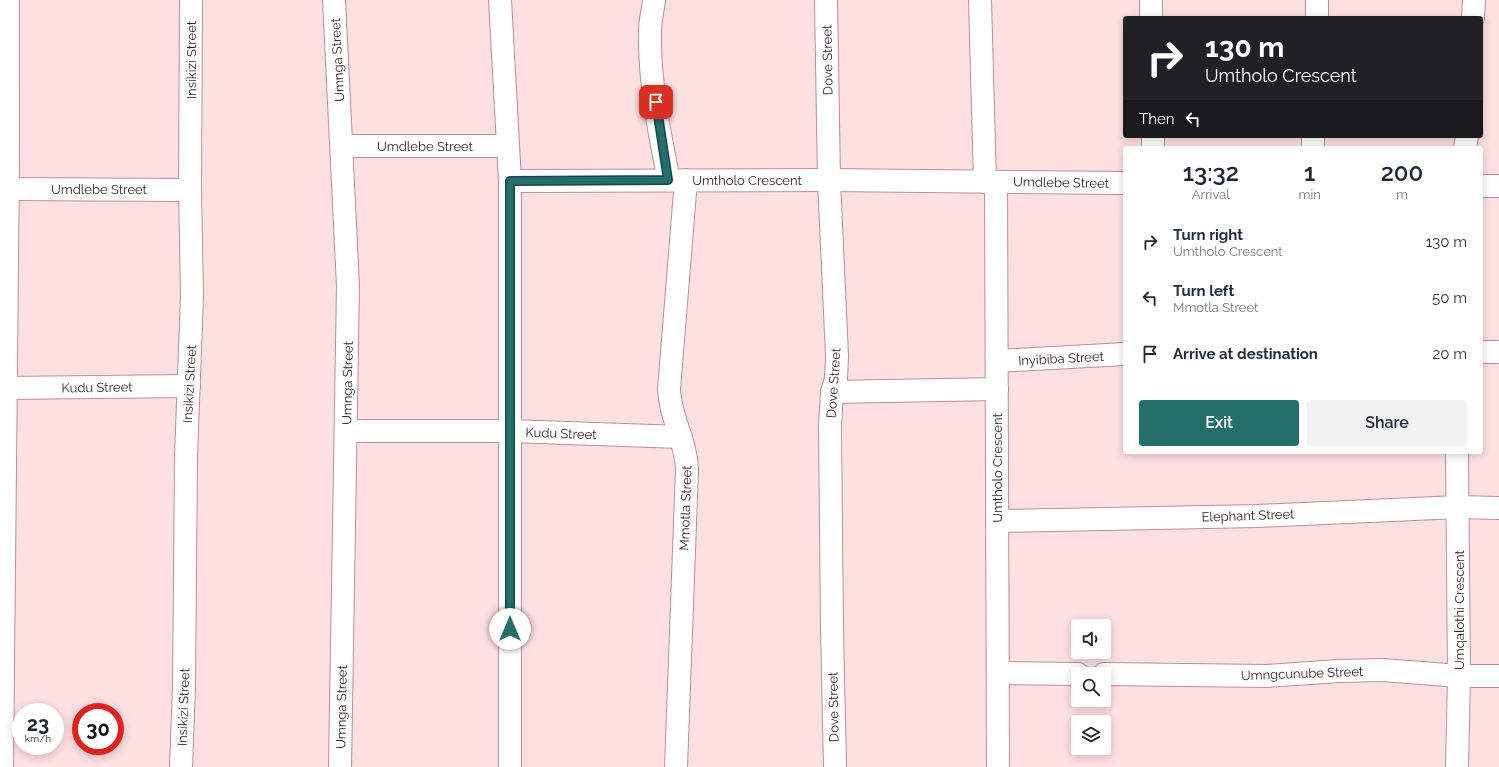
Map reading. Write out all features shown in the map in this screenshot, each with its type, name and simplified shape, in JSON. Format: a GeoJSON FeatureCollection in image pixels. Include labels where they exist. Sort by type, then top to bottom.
{"type":"FeatureCollection","features":[{"type":"Feature","properties":{"kind":"street"},"geometry":{"type":"LineString","coordinates":[[2,767],[5,388],[4,230],[8,189],[4,89],[8,0]]}},
{"type":"Feature","properties":{"kind":"street","name":"Insikizi Street"},"geometry":{"type":"LineString","coordinates":[[181,767],[184,687],[184,562],[192,296],[190,190],[191,0]]}},
{"type":"Feature","properties":{"kind":"street","name":"Umnga Street"},"geometry":{"type":"LineString","coordinates":[[334,0],[348,286],[340,767]]}},
{"type":"Feature","properties":{"kind":"street"},"geometry":{"type":"LineString","coordinates":[[500,0],[510,181],[510,767]]}},
{"type":"Feature","properties":{"kind":"street","name":"Mmotla Street"},"geometry":{"type":"LineString","coordinates":[[654,0],[650,29],[651,58],[658,117],[677,180],[670,407],[686,457],[687,469],[676,767]]}},
{"type":"Feature","properties":{"kind":"street","name":"Dove Street"},"geometry":{"type":"LineString","coordinates":[[826,0],[830,180],[837,356],[837,369],[832,392],[830,450],[835,767]]}},
{"type":"Feature","properties":{"kind":"street","name":"Umtholo Crescent"},"geometry":{"type":"LineString","coordinates":[[980,0],[990,182],[997,361],[998,767]]}},
{"type":"Feature","properties":{"kind":"street"},"geometry":{"type":"LineString","coordinates":[[1151,0],[1151,16]]}},
{"type":"Feature","properties":{"kind":"street"},"geometry":{"type":"LineString","coordinates":[[1317,0],[1317,16]]}},
{"type":"Feature","properties":{"kind":"street"},"geometry":{"type":"LineString","coordinates":[[1473,16],[1474,0]]}},
{"type":"Feature","properties":{"kind":"street","name":"Umdlebe Street"},"geometry":{"type":"LineString","coordinates":[[342,146],[508,146]]}},
{"type":"Feature","properties":{"kind":"street","name":"Umtholo Crescent"},"geometry":{"type":"LineString","coordinates":[[510,181],[830,180],[990,182]]}},
{"type":"Feature","properties":{"kind":"street","name":"Umdlebe Street"},"geometry":{"type":"LineString","coordinates":[[990,182],[1123,183]]}},
{"type":"Feature","properties":{"kind":"street"},"geometry":{"type":"LineString","coordinates":[[1483,186],[1499,186]]}},
{"type":"Feature","properties":{"kind":"street","name":"Umdlebe Street"},"geometry":{"type":"LineString","coordinates":[[8,189],[190,190]]}},
{"type":"Feature","properties":{"kind":"street"},"geometry":{"type":"LineString","coordinates":[[1483,352],[1499,352]]}},
{"type":"Feature","properties":{"kind":"street","name":"Inyibiba Street"},"geometry":{"type":"LineString","coordinates":[[997,361],[1123,354]]}},
{"type":"Feature","properties":{"kind":"street","name":"Kudu Street"},"geometry":{"type":"LineString","coordinates":[[5,388],[189,386]]}},
{"type":"Feature","properties":{"kind":"street"},"geometry":{"type":"LineString","coordinates":[[832,392],[997,389]]}},
{"type":"Feature","properties":{"kind":"street","name":"Kudu Street"},"geometry":{"type":"LineString","coordinates":[[346,432],[510,431],[680,437]]}},
{"type":"Feature","properties":{"kind":"street","name":"Umqalothi Crescent"},"geometry":{"type":"LineString","coordinates":[[1457,454],[1459,676],[1457,767]]}},
{"type":"Feature","properties":{"kind":"street","name":"Elephant Street"},"geometry":{"type":"LineString","coordinates":[[997,521],[1257,516],[1458,507],[1499,508]]}},
{"type":"Feature","properties":{"kind":"street","name":"Umngcunube Street"},"geometry":{"type":"LineString","coordinates":[[1111,674],[1267,676],[1339,670],[1383,670],[1459,676],[1499,676]]}},
{"type":"Feature","properties":{"kind":"street"},"geometry":{"type":"LineString","coordinates":[[998,673],[1071,674]]}},
{"type":"Feature","properties":{"kind":"route"},"geometry":{"type":"LineString","coordinates":[[510,629],[510,181],[668,180],[656,102]]}}]}
